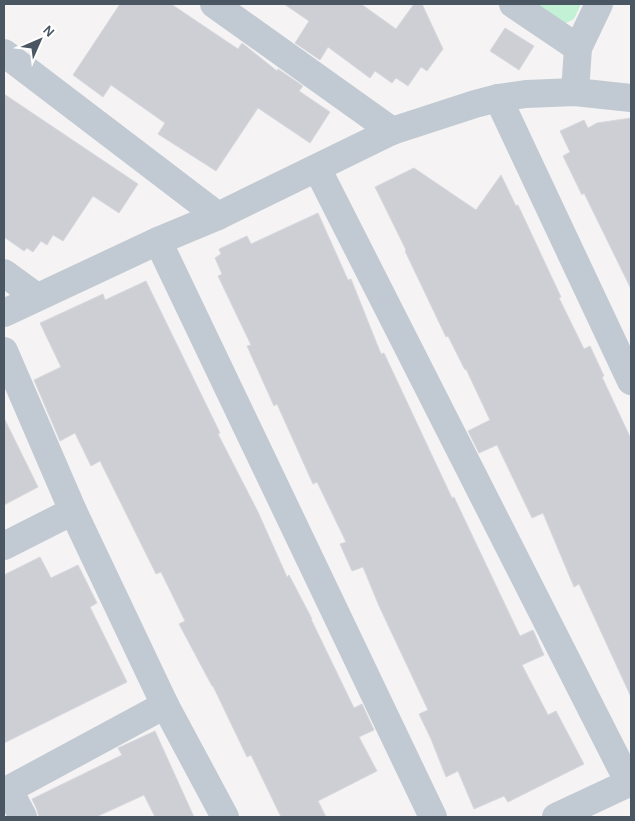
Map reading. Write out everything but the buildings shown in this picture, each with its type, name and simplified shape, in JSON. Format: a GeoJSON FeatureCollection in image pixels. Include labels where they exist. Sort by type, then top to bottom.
{"type":"FeatureCollection","features":[{"type":"Feature","properties":{"kind":"street"},"geometry":{"type":"LineString","coordinates":[[214,4],[392,132]]}},
{"type":"Feature","properties":{"kind":"street"},"geometry":{"type":"LineString","coordinates":[[513,4],[578,48]]}},
{"type":"Feature","properties":{"kind":"street"},"geometry":{"type":"LineString","coordinates":[[575,92],[578,48],[599,4]]}},
{"type":"Feature","properties":{"kind":"street"},"geometry":{"type":"LineString","coordinates":[[4,53],[218,216]]}},
{"type":"Feature","properties":{"kind":"street"},"geometry":{"type":"LineString","coordinates":[[4,313],[158,241],[218,216],[392,132],[475,104],[526,94],[575,92],[631,98]]}},
{"type":"Feature","properties":{"kind":"street"},"geometry":{"type":"LineString","coordinates":[[498,98],[631,382]]}},
{"type":"Feature","properties":{"kind":"street"},"geometry":{"type":"LineString","coordinates":[[318,168],[630,782],[556,817]]}},
{"type":"Feature","properties":{"kind":"street"},"geometry":{"type":"LineString","coordinates":[[158,241],[434,817]]}},
{"type":"Feature","properties":{"kind":"street"},"geometry":{"type":"LineString","coordinates":[[4,273],[37,297]]}},
{"type":"Feature","properties":{"kind":"street"},"geometry":{"type":"LineString","coordinates":[[4,351],[73,512],[165,705],[225,817]]}},
{"type":"Feature","properties":{"kind":"street"},"geometry":{"type":"LineString","coordinates":[[4,546],[73,512]]}},
{"type":"Feature","properties":{"kind":"street"},"geometry":{"type":"LineString","coordinates":[[23,817],[6,791],[165,705]]}},
{"type":"Feature","properties":{"kind":"green space"},"geometry":{"type":"Polygon","coordinates":[[[533,4],[581,4],[574,19],[564,24],[533,4]]]}}]}
